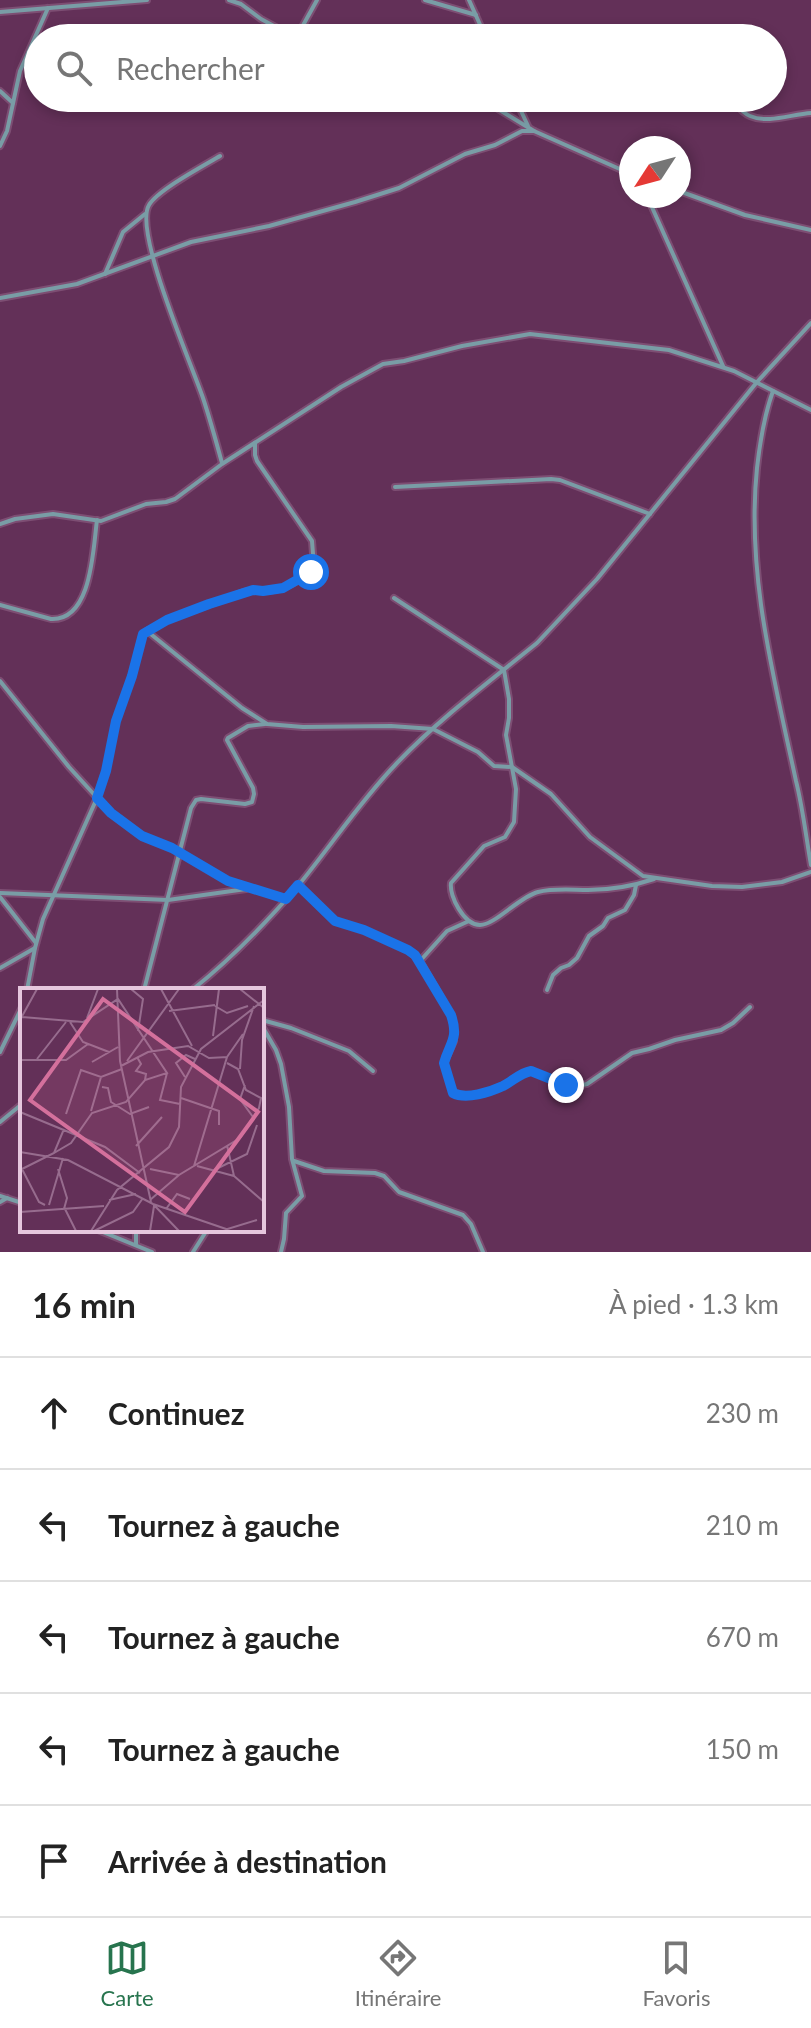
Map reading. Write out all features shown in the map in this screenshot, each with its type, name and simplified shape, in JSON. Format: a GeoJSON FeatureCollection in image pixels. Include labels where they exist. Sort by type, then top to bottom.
{"type":"FeatureCollection","features":[{"type":"Feature","properties":{"kind":"street"},"geometry":{"type":"LineString","coordinates":[[56,8],[59,0]]}},
{"type":"Feature","properties":{"kind":"street"},"geometry":{"type":"LineString","coordinates":[[0,12],[147,0]]}},
{"type":"Feature","properties":{"kind":"street"},"geometry":{"type":"LineString","coordinates":[[229,0],[241,4],[270,24]]}},
{"type":"Feature","properties":{"kind":"street"},"geometry":{"type":"LineString","coordinates":[[304,24],[317,0]]}},
{"type":"Feature","properties":{"kind":"street"},"geometry":{"type":"LineString","coordinates":[[425,0],[476,15]]}},
{"type":"Feature","properties":{"kind":"street"},"geometry":{"type":"LineString","coordinates":[[469,0],[480,24]]}},
{"type":"Feature","properties":{"kind":"street"},"geometry":{"type":"LineString","coordinates":[[41,24],[48,8]]}},
{"type":"Feature","properties":{"kind":"street"},"geometry":{"type":"LineString","coordinates":[[0,146],[7,131],[24,62]]}},
{"type":"Feature","properties":{"kind":"street"},"geometry":{"type":"LineString","coordinates":[[0,91],[13,103]]}},
{"type":"Feature","properties":{"kind":"street"},"geometry":{"type":"LineString","coordinates":[[502,112],[531,130],[619,169]]}},
{"type":"Feature","properties":{"kind":"street"},"geometry":{"type":"LineString","coordinates":[[522,112],[531,130]]}},
{"type":"Feature","properties":{"kind":"street"},"geometry":{"type":"LineString","coordinates":[[744,112],[755,118],[811,113]]}},
{"type":"Feature","properties":{"kind":"street"},"geometry":{"type":"LineString","coordinates":[[0,298],[77,284],[191,242],[269,226],[355,202],[399,188],[465,154],[531,130]]}},
{"type":"Feature","properties":{"kind":"street"},"geometry":{"type":"LineString","coordinates":[[104,274],[123,232],[145,214],[157,195],[220,156]]}},
{"type":"Feature","properties":{"kind":"street"},"geometry":{"type":"LineString","coordinates":[[691,195],[745,215],[811,230]]}},
{"type":"Feature","properties":{"kind":"street"},"geometry":{"type":"LineString","coordinates":[[652,208],[723,366]]}},
{"type":"Feature","properties":{"kind":"street"},"geometry":{"type":"LineString","coordinates":[[145,214],[153,256],[203,396],[222,464]]}},
{"type":"Feature","properties":{"kind":"street"},"geometry":{"type":"LineString","coordinates":[[194,988],[262,927],[398,761],[549,632],[597,579],[757,382],[811,323]]}},
{"type":"Feature","properties":{"kind":"street"},"geometry":{"type":"LineString","coordinates":[[0,524],[53,514],[97,520],[117,516],[146,504],[175,499],[222,464],[341,387],[383,364],[530,334],[669,350],[723,366],[811,410]]}},
{"type":"Feature","properties":{"kind":"street"},"geometry":{"type":"LineString","coordinates":[[773,391],[765,413],[755,488],[755,561],[772,674],[797,783],[811,865]]}},
{"type":"Feature","properties":{"kind":"street"},"geometry":{"type":"LineString","coordinates":[[27,988],[35,946],[52,896],[97,798],[106,771],[116,721],[142,636],[167,620],[244,592],[283,588],[314,567],[312,541],[257,461],[255,443]]}},
{"type":"Feature","properties":{"kind":"street"},"geometry":{"type":"LineString","coordinates":[[395,487],[551,479],[650,514]]}},
{"type":"Feature","properties":{"kind":"street"},"geometry":{"type":"LineString","coordinates":[[0,605],[59,620],[69,613],[84,597],[97,520]]}},
{"type":"Feature","properties":{"kind":"street"},"geometry":{"type":"LineString","coordinates":[[394,598],[504,670],[509,699],[506,735],[516,806],[512,827],[503,839],[484,846],[450,886],[454,902],[469,921],[475,925],[484,924],[540,891],[592,890],[636,885],[656,879]]}},
{"type":"Feature","properties":{"kind":"street"},"geometry":{"type":"LineString","coordinates":[[147,631],[242,708],[267,724]]}},
{"type":"Feature","properties":{"kind":"street"},"geometry":{"type":"LineString","coordinates":[[0,681],[60,757],[111,813],[142,836],[179,852],[228,881],[286,899]]}},
{"type":"Feature","properties":{"kind":"street"},"geometry":{"type":"LineString","coordinates":[[145,988],[191,808],[196,800],[252,802],[253,788],[227,740],[248,726],[433,729],[478,752],[494,766],[512,767],[551,794],[590,837],[636,872],[656,879],[742,887],[782,882],[811,872]]}},
{"type":"Feature","properties":{"kind":"street"},"geometry":{"type":"LineString","coordinates":[[298,885],[335,921],[408,950],[420,961],[451,1015],[454,1041],[444,1063],[453,1093],[460,1096],[503,1086],[526,1071],[566,1085],[587,1084],[632,1053],[721,1030],[750,1007]]}},
{"type":"Feature","properties":{"kind":"street"},"geometry":{"type":"LineString","coordinates":[[547,990],[553,975],[577,958],[589,936],[608,918],[625,910],[636,885]]}},
{"type":"Feature","properties":{"kind":"street"},"geometry":{"type":"LineString","coordinates":[[0,895],[168,900],[248,889]]}},
{"type":"Feature","properties":{"kind":"street"},"geometry":{"type":"LineString","coordinates":[[0,895],[35,946]]}},
{"type":"Feature","properties":{"kind":"street"},"geometry":{"type":"LineString","coordinates":[[420,961],[447,931],[469,921]]}},
{"type":"Feature","properties":{"kind":"street"},"geometry":{"type":"LineString","coordinates":[[0,968],[35,946]]}},
{"type":"Feature","properties":{"kind":"street"},"geometry":{"type":"LineString","coordinates":[[0,1052],[20,1011]]}},
{"type":"Feature","properties":{"kind":"street"},"geometry":{"type":"LineString","coordinates":[[264,1023],[291,1028],[349,1051],[373,1071]]}},
{"type":"Feature","properties":{"kind":"street"},"geometry":{"type":"LineString","coordinates":[[264,1027],[281,1064],[289,1107],[293,1161],[302,1196],[286,1213],[281,1252]]}},
{"type":"Feature","properties":{"kind":"street"},"geometry":{"type":"LineString","coordinates":[[0,1122],[20,1106]]}},
{"type":"Feature","properties":{"kind":"street"},"geometry":{"type":"LineString","coordinates":[[293,1161],[324,1171],[384,1176],[403,1194],[463,1215],[471,1224],[483,1252]]}},
{"type":"Feature","properties":{"kind":"street"},"geometry":{"type":"LineString","coordinates":[[0,1196],[20,1202]]}},
{"type":"Feature","properties":{"kind":"street"},"geometry":{"type":"LineString","coordinates":[[0,1202],[7,1198]]}},
{"type":"Feature","properties":{"kind":"street"},"geometry":{"type":"LineString","coordinates":[[103,1232],[152,1252]]}},
{"type":"Feature","properties":{"kind":"street"},"geometry":{"type":"LineString","coordinates":[[136,1232],[136,1244]]}},
{"type":"Feature","properties":{"kind":"street"},"geometry":{"type":"LineString","coordinates":[[193,1252],[206,1232]]}},
{"type":"Feature","properties":{"kind":"route"},"geometry":{"type":"LineString","coordinates":[[311,572],[283,588],[244,592],[167,620],[143,634],[116,721],[97,798],[111,813],[142,836],[172,848],[228,881],[286,899],[298,885],[335,921],[364,930],[415,955],[451,1015],[454,1041],[444,1063],[456,1095],[483,1093],[503,1086],[526,1071],[566,1085]]}}]}
